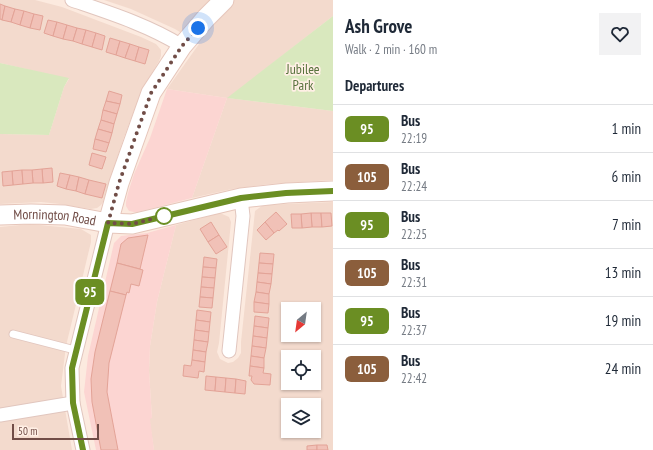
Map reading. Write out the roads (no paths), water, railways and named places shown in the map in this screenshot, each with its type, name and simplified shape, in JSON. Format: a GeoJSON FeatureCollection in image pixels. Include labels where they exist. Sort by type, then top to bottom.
{"type":"FeatureCollection","features":[{"type":"Feature","properties":{"kind":"street"},"geometry":{"type":"LineString","coordinates":[[72,0],[118,16],[168,37],[182,46]]}},
{"type":"Feature","properties":{"kind":"street"},"geometry":{"type":"LineString","coordinates":[[83,450],[73,403],[72,368],[75,350],[119,183],[151,93],[182,46],[224,0]]}},
{"type":"Feature","properties":{"kind":"street","name":"Mornington Road"},"geometry":{"type":"LineString","coordinates":[[0,214],[65,216],[108,223],[132,224],[241,198],[286,193],[333,191]]}},
{"type":"Feature","properties":{"kind":"street"},"geometry":{"type":"LineString","coordinates":[[229,351],[243,216],[241,198]]}},
{"type":"Feature","properties":{"kind":"street"},"geometry":{"type":"LineString","coordinates":[[0,415],[73,403]]}},
{"type":"Feature","properties":{"kind":"lane"},"geometry":{"type":"LineString","coordinates":[[13,334],[75,350]]}},
{"type":"Feature","properties":{"kind":"park label","name":"Jubilee Park"},"geometry":{"type":"Point","coordinates":[303,78]}}]}
